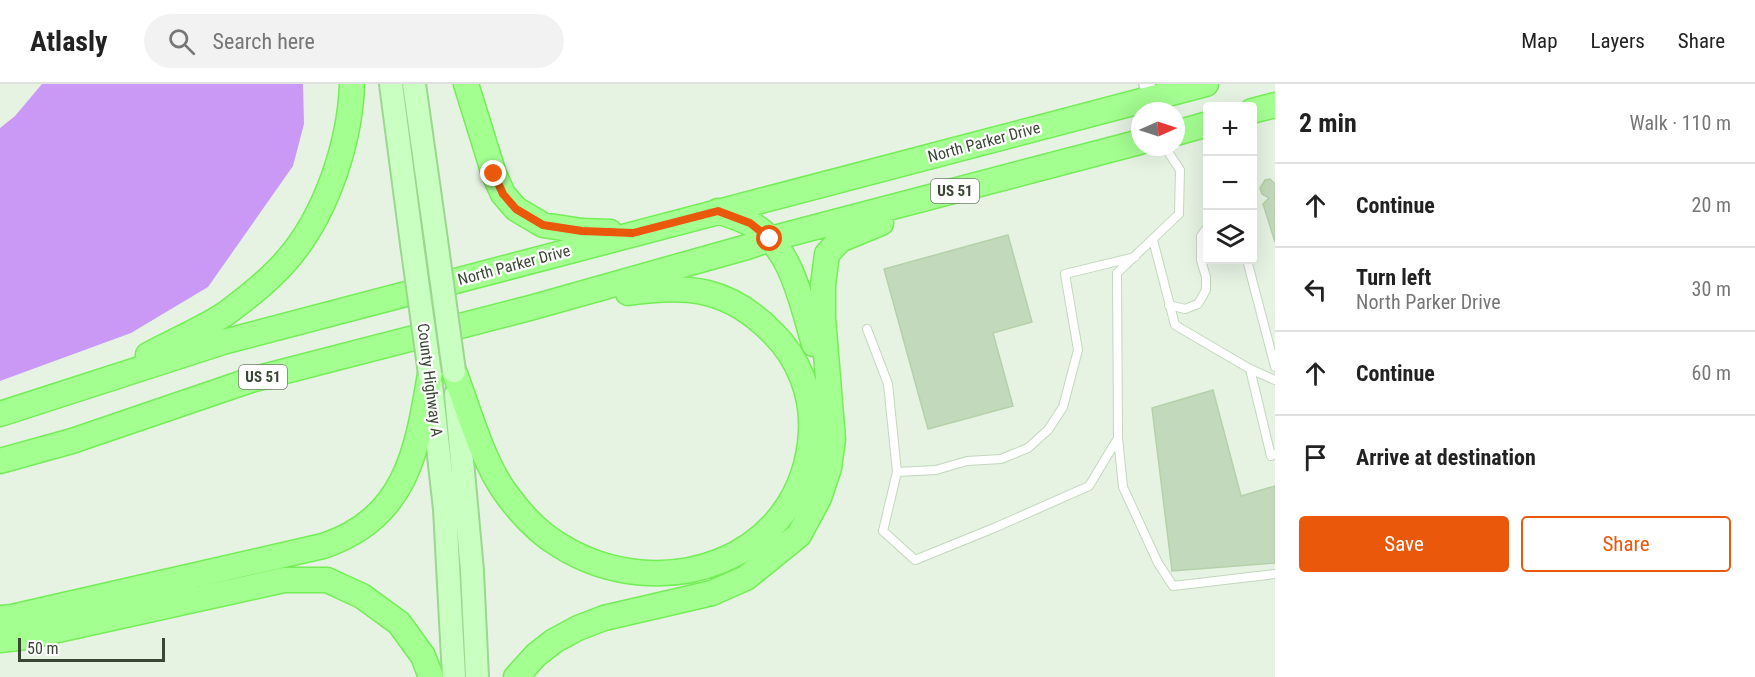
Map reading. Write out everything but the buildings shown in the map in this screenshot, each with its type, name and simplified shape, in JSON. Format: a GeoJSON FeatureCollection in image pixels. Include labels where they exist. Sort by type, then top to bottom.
{"type":"FeatureCollection","features":[{"type":"Feature","properties":{"kind":"main road"},"geometry":{"type":"LineString","coordinates":[[92,384],[226,313],[260,286],[286,261],[308,232],[340,157],[348,127],[352,84]]}},
{"type":"Feature","properties":{"kind":"main road","name":"County Highway A"},"geometry":{"type":"LineString","coordinates":[[391,84],[430,374],[445,509],[454,677]]}},
{"type":"Feature","properties":{"kind":"main road","name":"County Highway A"},"geometry":{"type":"LineString","coordinates":[[414,84],[462,441],[477,677]]}},
{"type":"Feature","properties":{"kind":"main road"},"geometry":{"type":"LineString","coordinates":[[466,84],[494,174],[503,194],[516,209],[543,225],[582,231],[633,233]]}},
{"type":"Feature","properties":{"kind":"main road","name":"North Parker Drive"},"geometry":{"type":"LineString","coordinates":[[0,414],[223,342],[1206,84]]}},
{"type":"Feature","properties":{"kind":"main road"},"geometry":{"type":"LineString","coordinates":[[1257,110],[1275,105]]}},
{"type":"Feature","properties":{"kind":"main road"},"geometry":{"type":"LineString","coordinates":[[1185,130],[1203,125]]}},
{"type":"Feature","properties":{"kind":"main road","name":"US 51"},"geometry":{"type":"LineString","coordinates":[[0,461],[72,441],[251,380],[530,308],[770,239],[1131,144]]}},
{"type":"Feature","properties":{"kind":"main road"},"geometry":{"type":"LineString","coordinates":[[516,677],[536,655],[554,641],[578,628],[603,618],[712,593],[746,578],[799,535],[819,498],[829,468],[833,439],[823,318],[823,285],[827,254],[840,240],[955,191]]}},
{"type":"Feature","properties":{"kind":"main road"},"geometry":{"type":"LineString","coordinates":[[718,211],[750,223],[770,239],[786,263],[802,299],[830,395]]}},
{"type":"Feature","properties":{"kind":"main road"},"geometry":{"type":"LineString","coordinates":[[454,371],[489,465],[503,489],[537,529],[583,558],[632,572],[687,572],[714,565],[739,553],[762,537],[778,520],[792,499],[804,474],[810,448],[812,421],[808,392],[798,367],[782,342],[758,318],[738,304],[689,290],[658,289],[530,308]]}},
{"type":"Feature","properties":{"kind":"main road"},"geometry":{"type":"LineString","coordinates":[[0,618],[323,546],[357,532],[383,510],[393,497],[410,463],[420,434],[430,374]]}},
{"type":"Feature","properties":{"kind":"main road"},"geometry":{"type":"LineString","coordinates":[[0,470],[72,441]]}},
{"type":"Feature","properties":{"kind":"main road"},"geometry":{"type":"LineString","coordinates":[[0,640],[26,637],[284,580],[327,580],[362,596],[399,623],[423,656],[431,677]]}},
{"type":"Feature","properties":{"kind":"lane"},"geometry":{"type":"LineString","coordinates":[[1171,156],[1180,170],[1179,214],[1117,273],[1118,438],[1123,487],[1158,563],[1173,586],[1275,574]]}},
{"type":"Feature","properties":{"kind":"lane"},"geometry":{"type":"LineString","coordinates":[[1169,305],[1185,309],[1198,304],[1206,290],[1206,277],[1201,260],[1203,234]]}},
{"type":"Feature","properties":{"kind":"lane"},"geometry":{"type":"LineString","coordinates":[[1153,240],[1175,325],[1250,369],[1275,380]]}},
{"type":"Feature","properties":{"kind":"lane"},"geometry":{"type":"LineString","coordinates":[[897,472],[936,470],[967,461],[1001,459],[1028,448],[1048,430],[1063,408],[1078,350],[1065,274],[1136,256]]}},
{"type":"Feature","properties":{"kind":"lane"},"geometry":{"type":"LineString","coordinates":[[1248,264],[1275,367]]}},
{"type":"Feature","properties":{"kind":"lane"},"geometry":{"type":"LineString","coordinates":[[867,329],[888,384],[897,472],[883,531],[915,561],[1089,486],[1118,438]]}},
{"type":"Feature","properties":{"kind":"lane"},"geometry":{"type":"LineString","coordinates":[[1250,369],[1271,456],[1275,454]]}},
{"type":"Feature","properties":{"kind":"shaded area"},"geometry":{"type":"Polygon","coordinates":[[[42,84],[303,84],[304,124],[293,166],[208,287],[131,333],[0,381],[0,128],[15,116],[42,84]]]}},
{"type":"Feature","properties":{"kind":"route"},"geometry":{"type":"LineString","coordinates":[[494,174],[503,194],[516,209],[543,225],[582,231],[633,233],[718,211],[750,223],[770,239]]}}]}
